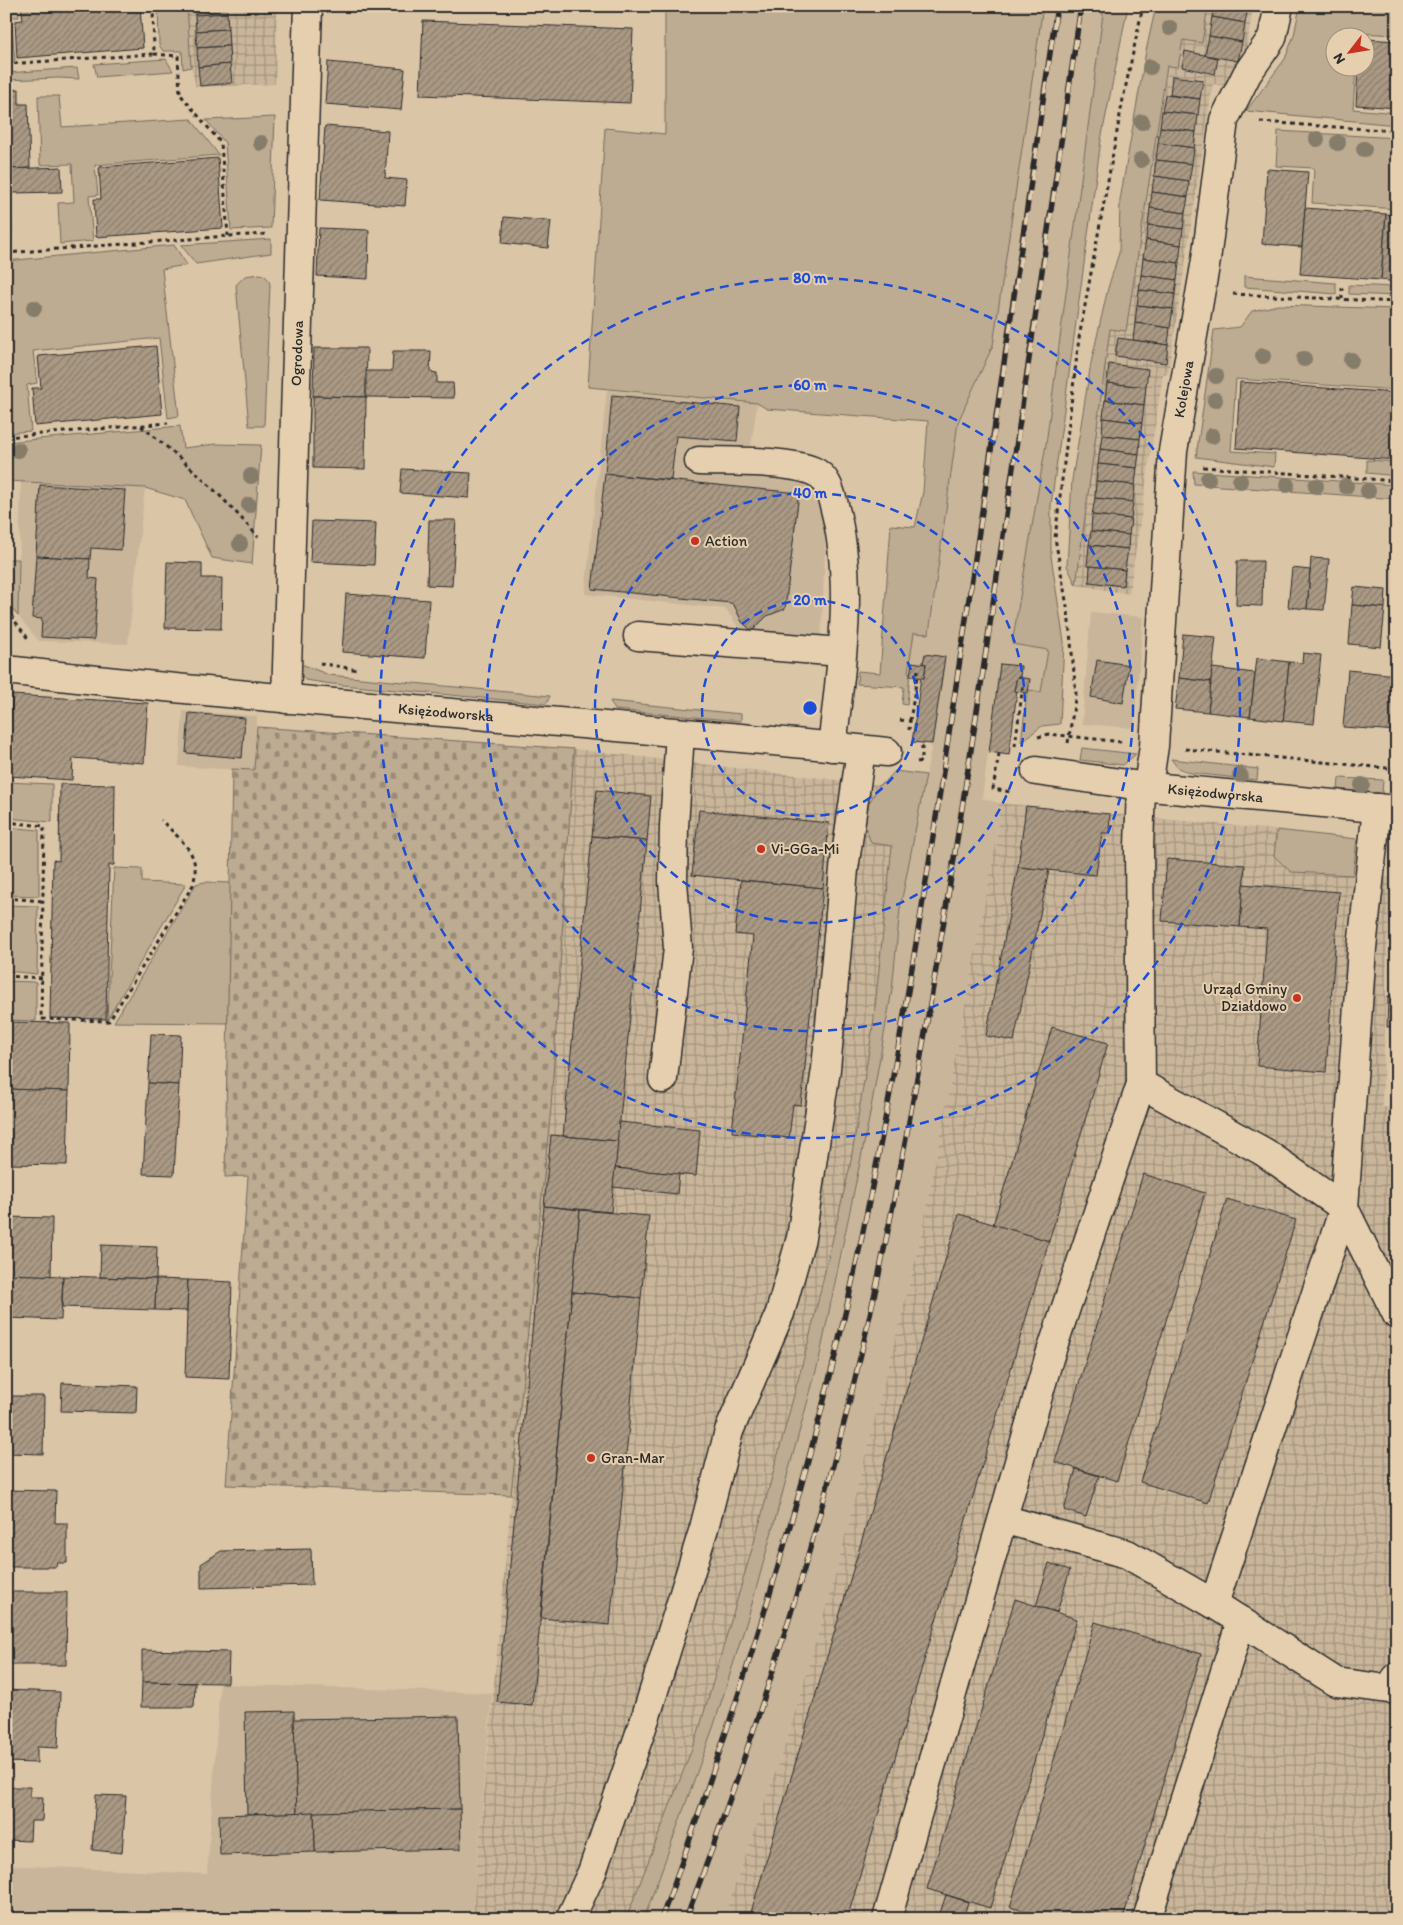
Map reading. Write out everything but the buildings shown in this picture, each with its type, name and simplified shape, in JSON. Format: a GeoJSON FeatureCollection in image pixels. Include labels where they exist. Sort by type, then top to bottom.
{"type":"FeatureCollection","features":[{"type":"Feature","properties":{"kind":"street","name":"Ogrodowa"},"geometry":{"type":"LineString","coordinates":[[286,700],[308,6]]}},
{"type":"Feature","properties":{"kind":"street","name":"Kolejowa"},"geometry":{"type":"LineString","coordinates":[[887,1919],[1049,1358],[1141,1084],[1139,847],[1144,786],[1154,746],[1172,464],[1200,292],[1224,120],[1248,74],[1272,38],[1279,6]]}},
{"type":"Feature","properties":{"kind":"street"},"geometry":{"type":"LineString","coordinates":[[699,461],[788,465],[813,471],[824,478],[841,531],[846,589],[832,747]]}},
{"type":"Feature","properties":{"kind":"street"},"geometry":{"type":"LineString","coordinates":[[638,636],[841,652]]}},
{"type":"Feature","properties":{"kind":"street","name":"Księżodworska"},"geometry":{"type":"LineString","coordinates":[[6,670],[286,700],[861,750],[897,746]]}},
{"type":"Feature","properties":{"kind":"street"},"geometry":{"type":"LineString","coordinates":[[663,1079],[678,948],[673,881],[674,826],[680,733]]}},
{"type":"Feature","properties":{"kind":"street"},"geometry":{"type":"LineString","coordinates":[[570,1919],[592,1872],[644,1722],[704,1528],[728,1431],[780,1313],[801,1238],[826,1069],[844,869],[861,750]]}},
{"type":"Feature","properties":{"kind":"street","name":"Księżodworska"},"geometry":{"type":"LineString","coordinates":[[1036,771],[1144,786],[1387,809]]}},
{"type":"Feature","properties":{"kind":"street"},"geometry":{"type":"LineString","coordinates":[[1214,1604],[1344,1208],[1362,948],[1387,809]]}},
{"type":"Feature","properties":{"kind":"street"},"geometry":{"type":"LineString","coordinates":[[1141,1084],[1264,1152],[1344,1208],[1397,1315]]}},
{"type":"Feature","properties":{"kind":"street"},"geometry":{"type":"LineString","coordinates":[[1003,1519],[1127,1554],[1214,1604],[1336,1682],[1388,1689],[1397,1677]]}},
{"type":"Feature","properties":{"kind":"street"},"geometry":{"type":"LineString","coordinates":[[1147,1919],[1241,1621]]}},
{"type":"Feature","properties":{"kind":"path"},"geometry":{"type":"LineString","coordinates":[[153,6],[154,54]]}},
{"type":"Feature","properties":{"kind":"path"},"geometry":{"type":"LineString","coordinates":[[1064,775],[1076,693],[1068,612],[1055,538],[1079,338],[1123,99],[1143,6]]}},
{"type":"Feature","properties":{"kind":"path"},"geometry":{"type":"LineString","coordinates":[[6,64],[154,54],[178,56],[180,94],[221,143],[228,236]]}},
{"type":"Feature","properties":{"kind":"path"},"geometry":{"type":"LineString","coordinates":[[1224,120],[1397,131]]}},
{"type":"Feature","properties":{"kind":"path"},"geometry":{"type":"LineString","coordinates":[[6,253],[277,234]]}},
{"type":"Feature","properties":{"kind":"path"},"geometry":{"type":"LineString","coordinates":[[1342,288],[1342,299]]}},
{"type":"Feature","properties":{"kind":"path"},"geometry":{"type":"LineString","coordinates":[[1200,292],[1397,302]]}},
{"type":"Feature","properties":{"kind":"path"},"geometry":{"type":"LineString","coordinates":[[6,437],[168,423]]}},
{"type":"Feature","properties":{"kind":"path"},"geometry":{"type":"LineString","coordinates":[[141,426],[164,443],[230,504],[264,544]]}},
{"type":"Feature","properties":{"kind":"path"},"geometry":{"type":"LineString","coordinates":[[1172,464],[1397,481]]}},
{"type":"Feature","properties":{"kind":"path"},"geometry":{"type":"LineString","coordinates":[[6,609],[30,640]]}},
{"type":"Feature","properties":{"kind":"path"},"geometry":{"type":"LineString","coordinates":[[316,661],[361,670]]}},
{"type":"Feature","properties":{"kind":"path"},"geometry":{"type":"LineString","coordinates":[[897,746],[910,721],[918,670]]}},
{"type":"Feature","properties":{"kind":"path"},"geometry":{"type":"LineString","coordinates":[[1014,755],[1023,684]]}},
{"type":"Feature","properties":{"kind":"path"},"geometry":{"type":"LineString","coordinates":[[891,719],[910,721]]}},
{"type":"Feature","properties":{"kind":"path"},"geometry":{"type":"LineString","coordinates":[[1154,746],[1397,769]]}},
{"type":"Feature","properties":{"kind":"path"},"geometry":{"type":"LineString","coordinates":[[6,822],[44,826],[41,1020],[109,1021],[193,885],[197,872],[192,852],[161,820]]}},
{"type":"Feature","properties":{"kind":"path"},"geometry":{"type":"LineString","coordinates":[[6,898],[43,901]]}},
{"type":"Feature","properties":{"kind":"path"},"geometry":{"type":"LineString","coordinates":[[6,976],[42,978]]}},
{"type":"Feature","properties":{"kind":"shaded area"},"geometry":{"type":"Polygon","coordinates":[[[187,6],[277,6],[275,84],[196,87],[191,67],[187,6]]]}},
{"type":"Feature","properties":{"kind":"shaded area"},"geometry":{"type":"Polygon","coordinates":[[[1043,6],[1104,6],[1046,444],[1012,644],[1048,650],[1041,692],[1029,690],[1030,679],[1020,677],[1021,666],[1000,664],[982,798],[999,803],[997,838],[920,1242],[834,1579],[787,1739],[723,1919],[644,1919],[714,1725],[750,1611],[819,1360],[845,1241],[892,990],[900,909],[932,744],[944,657],[925,654],[923,663],[912,662],[910,673],[908,672],[914,632],[930,634],[958,422],[993,345],[1043,6]]]}},
{"type":"Feature","properties":{"kind":"shaded area"},"geometry":{"type":"Polygon","coordinates":[[[1208,6],[1253,6],[1243,73],[1233,71],[1230,87],[1213,84],[1168,374],[1163,374],[1129,594],[1076,585],[1110,329],[1126,331],[1168,66],[1178,67],[1183,40],[1202,43],[1208,6]]]}},
{"type":"Feature","properties":{"kind":"shaded area"},"geometry":{"type":"Polygon","coordinates":[[[607,390],[757,403],[750,454],[693,469],[809,482],[827,507],[821,641],[742,633],[726,609],[585,594],[607,390]]]}},
{"type":"Feature","properties":{"kind":"shaded area"},"geometry":{"type":"Polygon","coordinates":[[[21,481],[145,488],[128,644],[39,641],[18,616],[21,481]]]}},
{"type":"Feature","properties":{"kind":"shaded area"},"geometry":{"type":"Polygon","coordinates":[[[1091,612],[1143,617],[1134,728],[1082,724],[1091,612]]]}},
{"type":"Feature","properties":{"kind":"shaded area"},"geometry":{"type":"Polygon","coordinates":[[[183,711],[257,716],[254,771],[179,766],[183,711]]]}},
{"type":"Feature","properties":{"kind":"shaded area"},"geometry":{"type":"Polygon","coordinates":[[[574,749],[880,785],[871,843],[892,845],[873,1026],[850,1166],[809,1339],[759,1525],[698,1733],[626,1919],[472,1919],[524,1362],[574,749]]]}},
{"type":"Feature","properties":{"kind":"shaded area"},"geometry":{"type":"Polygon","coordinates":[[[999,803],[1277,830],[1274,856],[1291,872],[1390,877],[1382,1107],[1397,1108],[1397,1919],[723,1919],[787,1739],[834,1579],[920,1242],[997,838],[999,803]]]}},
{"type":"Feature","properties":{"kind":"shaded area"},"geometry":{"type":"Polygon","coordinates":[[[220,1684],[492,1693],[472,1919],[6,1919],[6,1865],[207,1874],[220,1684]]]}},
{"type":"Feature","properties":{"kind":"green space"},"geometry":{"type":"Polygon","coordinates":[[[6,6],[18,6],[19,17],[11,17],[15,61],[6,61],[6,6]]]}},
{"type":"Feature","properties":{"kind":"green space"},"geometry":{"type":"Polygon","coordinates":[[[158,6],[187,6],[191,67],[183,69],[182,51],[163,51],[159,45],[158,6]]]}},
{"type":"Feature","properties":{"kind":"green space"},"geometry":{"type":"Polygon","coordinates":[[[665,6],[1043,6],[993,345],[958,422],[929,634],[914,633],[908,672],[910,673],[907,705],[902,704],[904,687],[857,684],[858,671],[880,673],[891,525],[915,527],[923,492],[928,421],[767,409],[757,403],[588,387],[605,128],[665,134],[665,6]]]}},
{"type":"Feature","properties":{"kind":"green space"},"geometry":{"type":"Polygon","coordinates":[[[1104,6],[1128,6],[1101,140],[1051,505],[1051,556],[1064,642],[1060,724],[1042,726],[1021,742],[1027,693],[1029,690],[1041,692],[1048,650],[1012,644],[1046,444],[1104,6]]]}},
{"type":"Feature","properties":{"kind":"green space"},"geometry":{"type":"Polygon","coordinates":[[[1156,6],[1208,6],[1202,43],[1183,40],[1178,67],[1167,66],[1126,331],[1110,329],[1076,585],[1067,566],[1072,480],[1091,363],[1108,288],[1119,253],[1120,200],[1146,51],[1156,6]]]}},
{"type":"Feature","properties":{"kind":"green space"},"geometry":{"type":"Polygon","coordinates":[[[1300,6],[1397,6],[1397,35],[1376,34],[1376,28],[1326,28],[1326,78],[1355,78],[1353,109],[1396,113],[1397,125],[1246,111],[1285,59],[1294,35],[1300,6]]]}},
{"type":"Feature","properties":{"kind":"green space"},"geometry":{"type":"Polygon","coordinates":[[[166,59],[173,71],[97,77],[94,64],[166,59]]]}},
{"type":"Feature","properties":{"kind":"green space"},"geometry":{"type":"Polygon","coordinates":[[[77,68],[79,79],[6,80],[6,73],[77,68]]]}},
{"type":"Feature","properties":{"kind":"green space"},"geometry":{"type":"Polygon","coordinates":[[[38,96],[59,96],[62,127],[191,119],[219,155],[95,165],[98,195],[89,196],[93,241],[60,244],[58,203],[74,202],[72,164],[40,165],[38,96]]]}},
{"type":"Feature","properties":{"kind":"green space"},"geometry":{"type":"Polygon","coordinates":[[[275,117],[271,228],[231,230],[225,143],[206,120],[275,117]]]}},
{"type":"Feature","properties":{"kind":"green space"},"geometry":{"type":"Polygon","coordinates":[[[1278,131],[1397,138],[1397,209],[1312,203],[1314,168],[1276,166],[1278,131]]]}},
{"type":"Feature","properties":{"kind":"green space"},"geometry":{"type":"Polygon","coordinates":[[[271,239],[271,253],[196,264],[181,245],[271,239]]]}},
{"type":"Feature","properties":{"kind":"green space"},"geometry":{"type":"Polygon","coordinates":[[[174,245],[187,265],[162,269],[179,416],[168,418],[159,338],[33,351],[37,383],[27,385],[31,431],[6,433],[6,261],[174,245]]]}},
{"type":"Feature","properties":{"kind":"green space"},"geometry":{"type":"Polygon","coordinates":[[[260,274],[267,278],[270,285],[264,426],[249,426],[236,285],[245,276],[260,274]]]}},
{"type":"Feature","properties":{"kind":"green space"},"geometry":{"type":"Polygon","coordinates":[[[1244,276],[1336,283],[1336,294],[1244,287],[1244,276]]]}},
{"type":"Feature","properties":{"kind":"green space"},"geometry":{"type":"Polygon","coordinates":[[[1349,285],[1397,287],[1397,296],[1349,294],[1349,285]]]}},
{"type":"Feature","properties":{"kind":"green space"},"geometry":{"type":"Polygon","coordinates":[[[1278,305],[1397,309],[1397,390],[1236,379],[1231,451],[1275,454],[1274,467],[1196,457],[1214,330],[1240,327],[1252,311],[1278,305]]]}},
{"type":"Feature","properties":{"kind":"green space"},"geometry":{"type":"Polygon","coordinates":[[[180,426],[183,448],[216,444],[261,445],[252,564],[212,558],[185,500],[145,488],[6,481],[6,442],[180,426]]]}},
{"type":"Feature","properties":{"kind":"green space"},"geometry":{"type":"Polygon","coordinates":[[[1367,460],[1397,462],[1397,476],[1367,473],[1367,460]]]}},
{"type":"Feature","properties":{"kind":"green space"},"geometry":{"type":"Polygon","coordinates":[[[1193,471],[1397,485],[1397,499],[1194,484],[1193,471]]]}},
{"type":"Feature","properties":{"kind":"green space"},"geometry":{"type":"Polygon","coordinates":[[[6,559],[19,559],[18,616],[6,601],[6,559]]]}},
{"type":"Feature","properties":{"kind":"green space"},"geometry":{"type":"Polygon","coordinates":[[[304,665],[329,675],[550,696],[546,704],[332,684],[305,680],[299,672],[299,666],[304,665]]]}},
{"type":"Feature","properties":{"kind":"green space"},"geometry":{"type":"Polygon","coordinates":[[[610,701],[741,714],[741,721],[615,710],[610,701]]]}},
{"type":"Feature","properties":{"kind":"green space"},"geometry":{"type":"Polygon","coordinates":[[[257,727],[574,749],[551,1108],[511,1495],[226,1485],[248,1176],[225,1177],[232,769],[254,770],[257,727]]]}},
{"type":"Feature","properties":{"kind":"green space"},"geometry":{"type":"Polygon","coordinates":[[[1082,748],[1136,754],[1123,765],[1080,760],[1082,748]]]}},
{"type":"Feature","properties":{"kind":"green space"},"geometry":{"type":"Polygon","coordinates":[[[1171,759],[1258,769],[1257,780],[1191,773],[1178,768],[1171,759]]]}},
{"type":"Feature","properties":{"kind":"green space"},"geometry":{"type":"Polygon","coordinates":[[[895,771],[926,775],[900,909],[892,990],[869,1119],[819,1360],[750,1611],[714,1725],[644,1919],[626,1919],[698,1733],[759,1525],[809,1339],[850,1166],[873,1026],[892,846],[871,843],[864,823],[869,803],[880,784],[885,782],[895,771]]]}},
{"type":"Feature","properties":{"kind":"green space"},"geometry":{"type":"Polygon","coordinates":[[[1339,778],[1383,780],[1382,794],[1338,791],[1339,778]]]}},
{"type":"Feature","properties":{"kind":"green space"},"geometry":{"type":"Polygon","coordinates":[[[6,782],[52,784],[52,822],[6,818],[6,782]]]}},
{"type":"Feature","properties":{"kind":"green space"},"geometry":{"type":"Polygon","coordinates":[[[6,827],[39,830],[39,896],[6,895],[6,827]]]}},
{"type":"Feature","properties":{"kind":"green space"},"geometry":{"type":"Polygon","coordinates":[[[1277,830],[1357,839],[1353,875],[1291,872],[1274,856],[1277,830]]]}},
{"type":"Feature","properties":{"kind":"green space"},"geometry":{"type":"Polygon","coordinates":[[[114,868],[142,869],[142,882],[186,884],[107,1020],[114,868]]]}},
{"type":"Feature","properties":{"kind":"green space"},"geometry":{"type":"Polygon","coordinates":[[[204,882],[231,883],[228,1023],[114,1022],[196,884],[204,882]]]}},
{"type":"Feature","properties":{"kind":"green space"},"geometry":{"type":"Polygon","coordinates":[[[6,905],[38,906],[37,974],[6,971],[6,905]]]}},
{"type":"Feature","properties":{"kind":"green space"},"geometry":{"type":"Polygon","coordinates":[[[6,981],[36,982],[36,1021],[6,1020],[6,981]]]}},
{"type":"Feature","properties":{"kind":"railway"},"geometry":{"type":"LineString","coordinates":[[661,1919],[732,1714],[791,1524],[825,1396],[856,1267],[897,1057],[921,911],[1001,389],[1057,6]]}},
{"type":"Feature","properties":{"kind":"railway"},"geometry":{"type":"LineString","coordinates":[[686,1919],[742,1764],[793,1607],[858,1368],[892,1212],[934,984],[982,678],[1081,6]]}},
{"type":"Feature","properties":{"kind":"place","name":"Action"},"geometry":{"type":"Point","coordinates":[695,541]}},
{"type":"Feature","properties":{"kind":"place","name":"Vi-GGa-Mi"},"geometry":{"type":"Point","coordinates":[761,849]}},
{"type":"Feature","properties":{"kind":"place","name":"Urząd Gminy Działdowo"},"geometry":{"type":"Point","coordinates":[1297,998]}},
{"type":"Feature","properties":{"kind":"place","name":"Gran-Mar"},"geometry":{"type":"Point","coordinates":[591,1458]}}]}
